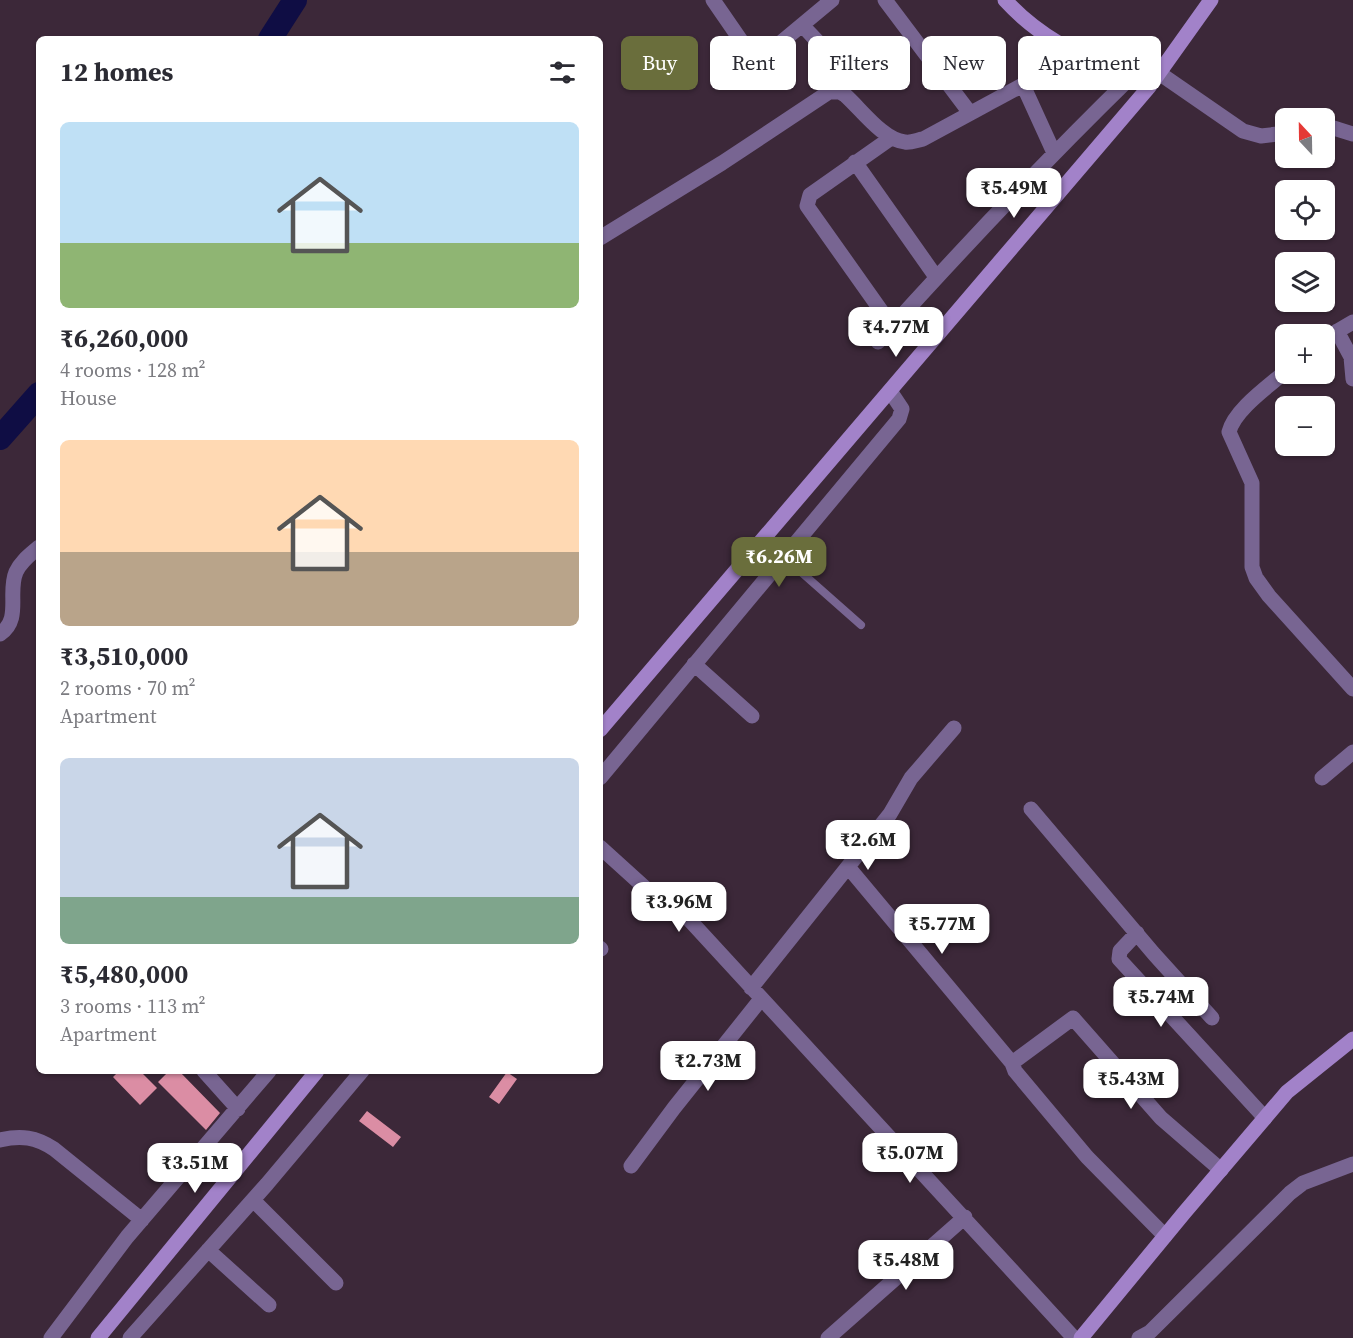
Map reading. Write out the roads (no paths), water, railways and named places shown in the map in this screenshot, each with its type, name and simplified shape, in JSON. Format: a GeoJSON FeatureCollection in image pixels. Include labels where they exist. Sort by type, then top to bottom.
{"type":"FeatureCollection","features":[{"type":"Feature","properties":{"kind":"street"},"geometry":{"type":"LineString","coordinates":[[713,0],[754,60],[761,59],[831,0]]}},
{"type":"Feature","properties":{"kind":"street"},"geometry":{"type":"LineString","coordinates":[[885,0],[970,113]]}},
{"type":"Feature","properties":{"kind":"street"},"geometry":{"type":"LineString","coordinates":[[1005,0],[1022,19],[1045,36]]}},
{"type":"Feature","properties":{"kind":"street"},"geometry":{"type":"LineString","coordinates":[[1161,70],[1211,0]]}},
{"type":"Feature","properties":{"kind":"street"},"geometry":{"type":"LineString","coordinates":[[802,25],[836,66],[840,80],[840,92]]}},
{"type":"Feature","properties":{"kind":"street"},"geometry":{"type":"LineString","coordinates":[[1161,74],[1243,131],[1261,136],[1275,134]]}},
{"type":"Feature","properties":{"kind":"street"},"geometry":{"type":"LineString","coordinates":[[603,236],[722,163],[829,92],[840,92],[891,138],[906,143],[923,139],[1018,88]]}},
{"type":"Feature","properties":{"kind":"street"},"geometry":{"type":"LineString","coordinates":[[1025,90],[1054,153]]}},
{"type":"Feature","properties":{"kind":"street"},"geometry":{"type":"LineString","coordinates":[[878,342],[936,277],[1054,153],[1118,90]]}},
{"type":"Feature","properties":{"kind":"street"},"geometry":{"type":"LineString","coordinates":[[603,726],[1146,90]]}},
{"type":"Feature","properties":{"kind":"street"},"geometry":{"type":"LineString","coordinates":[[1335,128],[1353,134]]}},
{"type":"Feature","properties":{"kind":"street"},"geometry":{"type":"LineString","coordinates":[[891,138],[810,195],[807,206],[892,326]]}},
{"type":"Feature","properties":{"kind":"street"},"geometry":{"type":"LineString","coordinates":[[855,162],[936,277]]}},
{"type":"Feature","properties":{"kind":"street"},"geometry":{"type":"LineString","coordinates":[[1335,333],[1353,322]]}},
{"type":"Feature","properties":{"kind":"street"},"geometry":{"type":"LineString","coordinates":[[1335,339],[1351,357],[1353,379]]}},
{"type":"Feature","properties":{"kind":"street"},"geometry":{"type":"LineString","coordinates":[[1275,381],[1240,412],[1229,432],[1252,483],[1252,567],[1256,578],[1269,596],[1353,689]]}},
{"type":"Feature","properties":{"kind":"street"},"geometry":{"type":"LineString","coordinates":[[603,774],[902,415],[902,409],[890,390]]}},
{"type":"Feature","properties":{"kind":"street"},"geometry":{"type":"LineString","coordinates":[[0,634],[12,621],[16,571],[36,550]]}},
{"type":"Feature","properties":{"kind":"street"},"geometry":{"type":"LineString","coordinates":[[694,664],[752,716]]}},
{"type":"Feature","properties":{"kind":"street"},"geometry":{"type":"LineString","coordinates":[[631,1166],[890,814],[912,778],[954,728]]}},
{"type":"Feature","properties":{"kind":"street"},"geometry":{"type":"LineString","coordinates":[[1322,778],[1353,752]]}},
{"type":"Feature","properties":{"kind":"street"},"geometry":{"type":"LineString","coordinates":[[1031,809],[1212,1017]]}},
{"type":"Feature","properties":{"kind":"street"},"geometry":{"type":"LineString","coordinates":[[603,850],[653,895],[684,914],[1074,1338]]}},
{"type":"Feature","properties":{"kind":"street"},"geometry":{"type":"LineString","coordinates":[[849,868],[1012,1063],[1015,1071],[1087,1157],[1165,1236]]}},
{"type":"Feature","properties":{"kind":"street"},"geometry":{"type":"LineString","coordinates":[[1137,933],[1120,951],[1119,959],[1265,1118]]}},
{"type":"Feature","properties":{"kind":"street"},"geometry":{"type":"LineString","coordinates":[[1012,1063],[1073,1018],[1161,1119],[1221,1170]]}},
{"type":"Feature","properties":{"kind":"street"},"geometry":{"type":"LineString","coordinates":[[1081,1338],[1287,1092],[1353,1039]]}},
{"type":"Feature","properties":{"kind":"street"},"geometry":{"type":"LineString","coordinates":[[207,1074],[238,1109]]}},
{"type":"Feature","properties":{"kind":"street"},"geometry":{"type":"LineString","coordinates":[[51,1338],[120,1245],[267,1074]]}},
{"type":"Feature","properties":{"kind":"street"},"geometry":{"type":"LineString","coordinates":[[98,1338],[315,1074]]}},
{"type":"Feature","properties":{"kind":"street"},"geometry":{"type":"LineString","coordinates":[[130,1338],[253,1200],[360,1074]]}},
{"type":"Feature","properties":{"kind":"street"},"geometry":{"type":"LineString","coordinates":[[0,1140],[21,1137],[43,1142],[142,1220]]}},
{"type":"Feature","properties":{"kind":"street"},"geometry":{"type":"LineString","coordinates":[[1139,1338],[1154,1328],[1290,1192],[1303,1183],[1353,1164]]}},
{"type":"Feature","properties":{"kind":"street"},"geometry":{"type":"LineString","coordinates":[[253,1200],[336,1283]]}},
{"type":"Feature","properties":{"kind":"street"},"geometry":{"type":"LineString","coordinates":[[828,1338],[964,1217]]}},
{"type":"Feature","properties":{"kind":"street"},"geometry":{"type":"LineString","coordinates":[[208,1250],[268,1305]]}},
{"type":"Feature","properties":{"kind":"lane"},"geometry":{"type":"LineString","coordinates":[[784,557],[861,625]]}},
{"type":"Feature","properties":{"kind":"waterway"},"geometry":{"type":"LineString","coordinates":[[272,36],[295,0]]}},
{"type":"Feature","properties":{"kind":"waterway"},"geometry":{"type":"LineString","coordinates":[[0,438],[36,397]]}}]}
